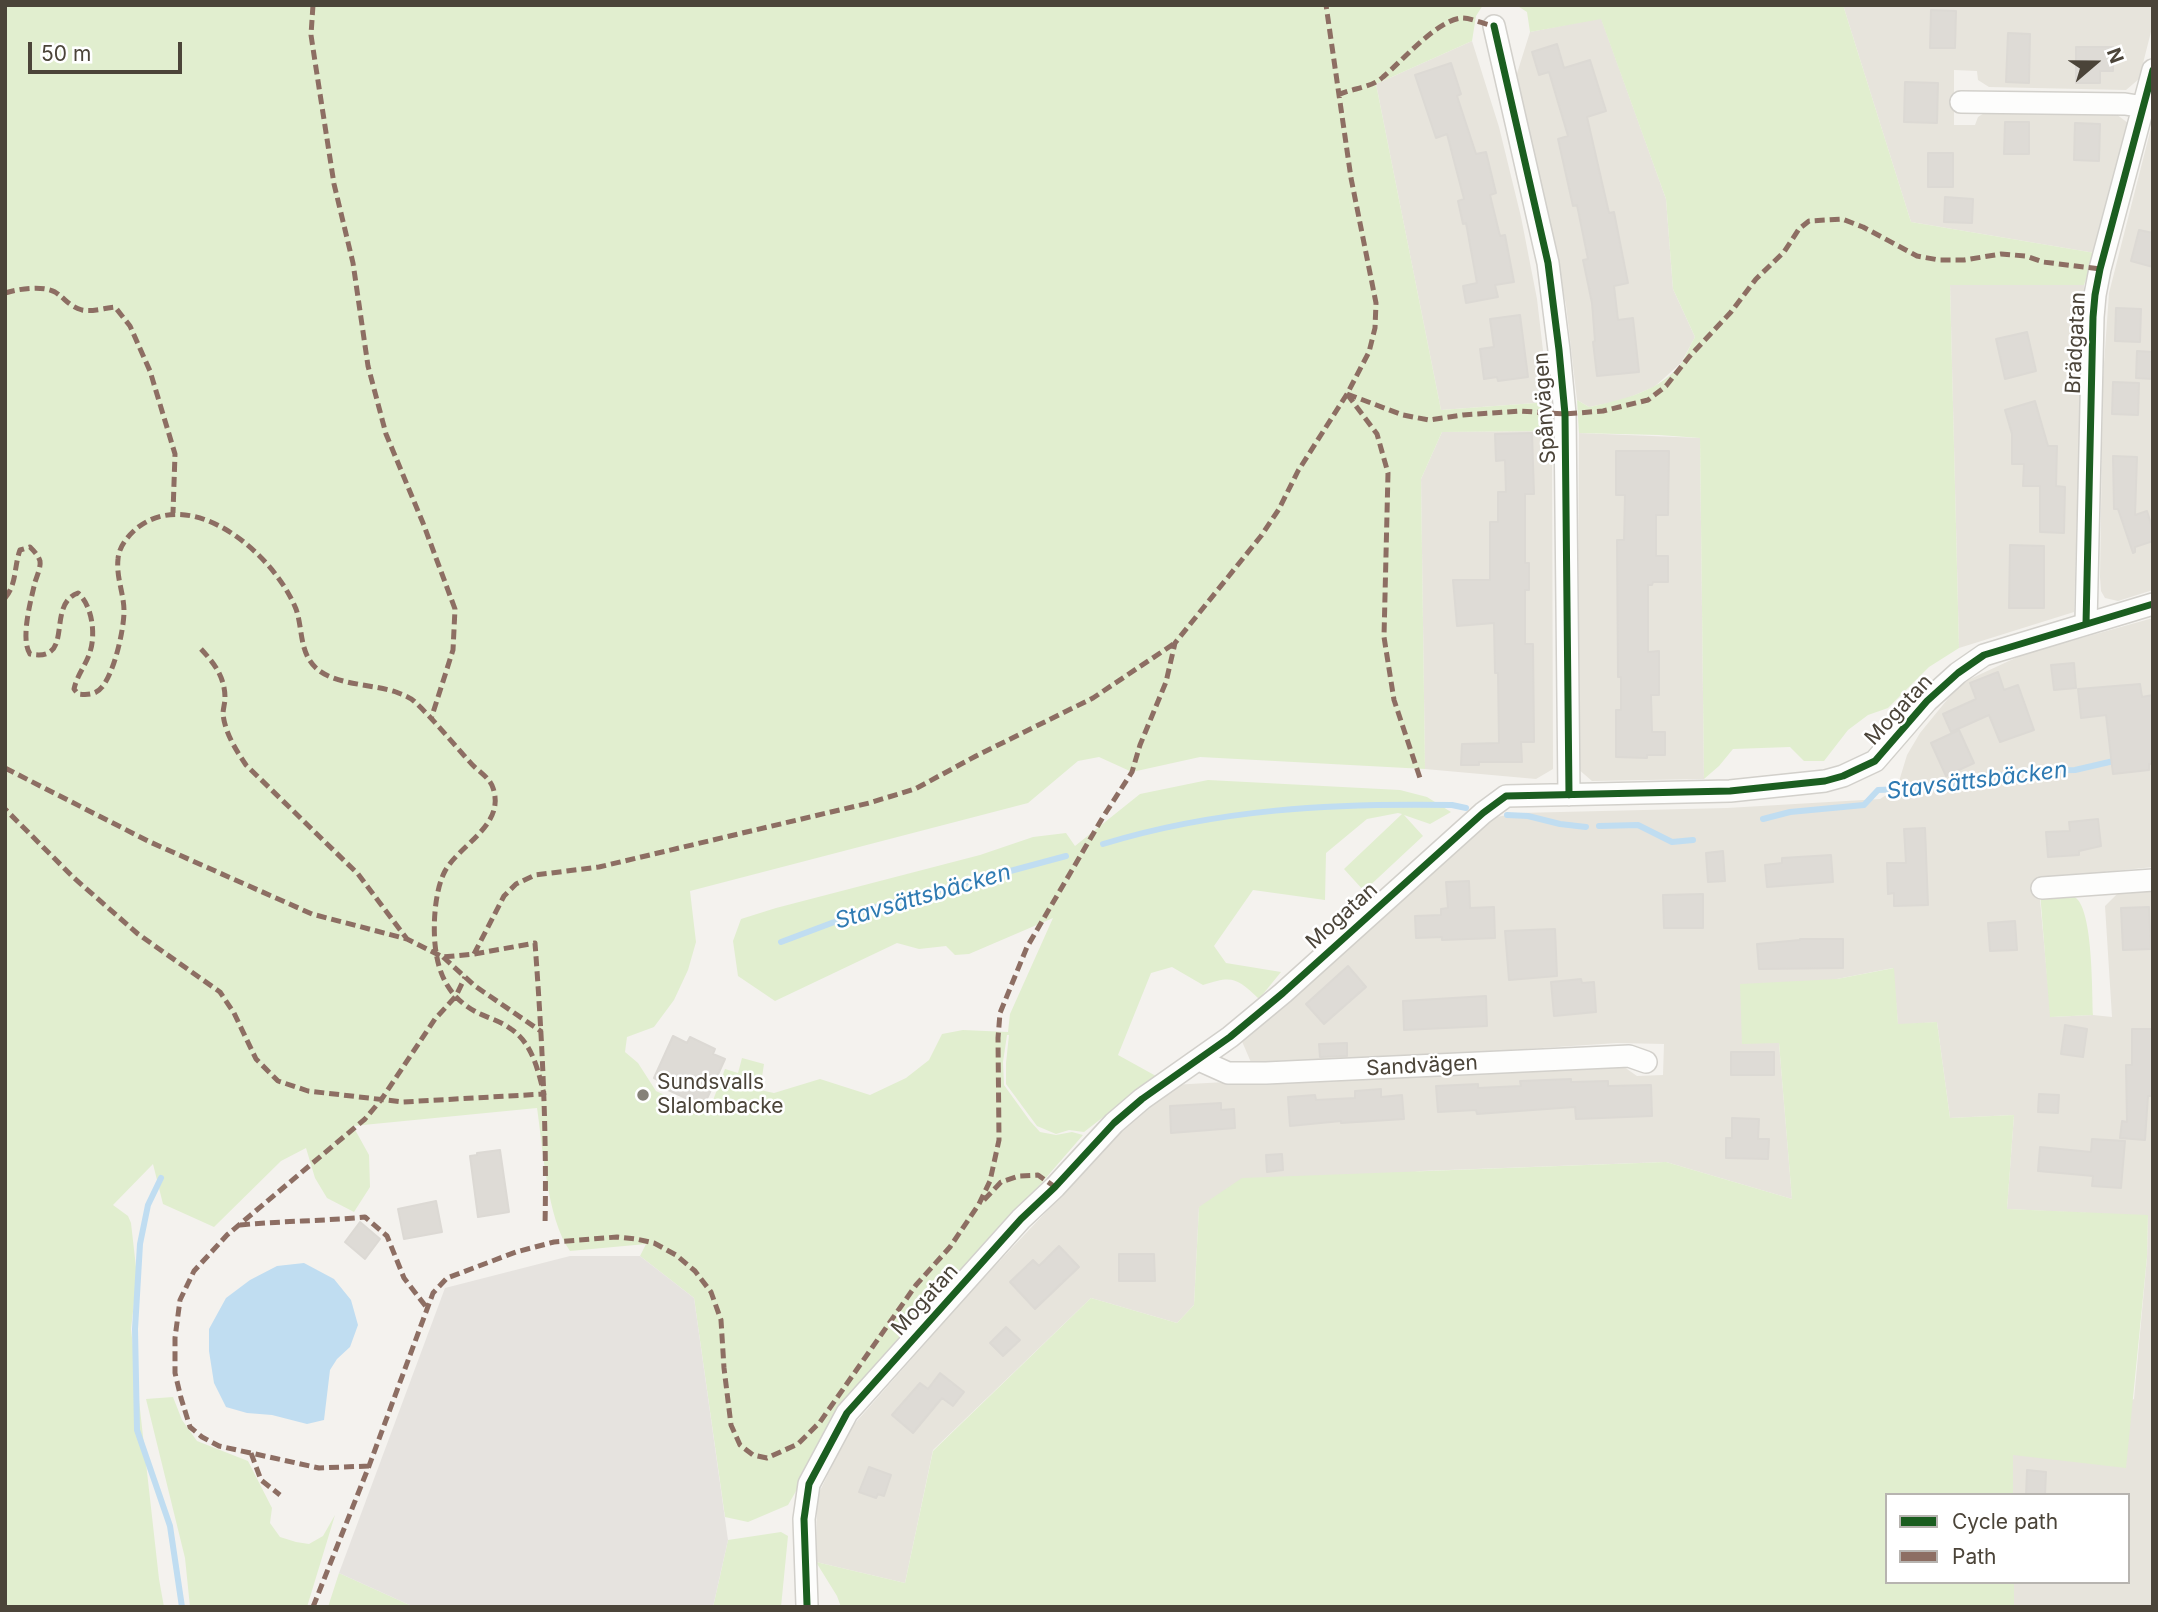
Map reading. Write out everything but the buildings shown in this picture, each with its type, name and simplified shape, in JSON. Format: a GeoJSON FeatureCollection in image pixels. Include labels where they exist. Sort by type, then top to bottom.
{"type":"FeatureCollection","features":[{"type":"Feature","properties":{"kind":"street","name":"Spånvägen"},"geometry":{"type":"LineString","coordinates":[[1494,26],[1548,263],[1564,401],[1569,795]]}},
{"type":"Feature","properties":{"kind":"street","name":"Brädgatan"},"geometry":{"type":"LineString","coordinates":[[2086,624],[2090,393],[2095,295],[2153,70]]}},
{"type":"Feature","properties":{"kind":"street"},"geometry":{"type":"LineString","coordinates":[[1961,102],[2125,104],[2144,107]]}},
{"type":"Feature","properties":{"kind":"street","name":"Mogatan"},"geometry":{"type":"LineString","coordinates":[[807,1605],[804,1519],[809,1484],[847,1413],[1021,1219],[1055,1187],[1114,1122],[1199,1060],[1283,993],[1483,813],[1506,796],[1730,791],[1825,781],[1843,776],[1875,761],[1927,701],[1958,673],[1984,655],[2153,604]]}},
{"type":"Feature","properties":{"kind":"street"},"geometry":{"type":"LineString","coordinates":[[2042,888],[2153,880]]}},
{"type":"Feature","properties":{"kind":"street","name":"Sandvägen"},"geometry":{"type":"LineString","coordinates":[[1199,1060],[1228,1073],[1629,1056],[1646,1062]]}},
{"type":"Feature","properties":{"kind":"shaded area"},"geometry":{"type":"Polygon","coordinates":[[[1843,5],[2153,5],[2153,24],[2139,79],[2126,90],[1989,87],[1978,80],[1977,71],[1954,70],[1954,125],[1975,125],[1978,117],[1987,111],[2112,111],[2128,123],[2095,253],[1911,222],[1843,5]]]}},
{"type":"Feature","properties":{"kind":"shaded area"},"geometry":{"type":"Polygon","coordinates":[[[1601,18],[1666,199],[1673,289],[1695,337],[1681,363],[1654,387],[1623,400],[1589,407],[1577,400],[1566,305],[1531,142],[1514,83],[1530,32],[1601,18]]]}},
{"type":"Feature","properties":{"kind":"shaded area"},"geometry":{"type":"Polygon","coordinates":[[[1472,41],[1499,127],[1521,217],[1537,299],[1549,402],[1441,410],[1376,84],[1472,41]]]}},
{"type":"Feature","properties":{"kind":"shaded area"},"geometry":{"type":"Polygon","coordinates":[[[2153,120],[2153,590],[2118,601],[2105,598],[2101,591],[2100,577],[2103,378],[2109,293],[2153,120]]]}},
{"type":"Feature","properties":{"kind":"shaded area"},"geometry":{"type":"Polygon","coordinates":[[[1950,285],[2084,285],[2074,612],[1959,648],[1950,285]]]}},
{"type":"Feature","properties":{"kind":"shaded area"},"geometry":{"type":"Polygon","coordinates":[[[1552,431],[1553,769],[1536,779],[1425,769],[1421,479],[1442,432],[1552,431]]]}},
{"type":"Feature","properties":{"kind":"shaded area"},"geometry":{"type":"Polygon","coordinates":[[[1579,433],[1700,438],[1704,779],[1592,781],[1577,768],[1579,433]]]}},
{"type":"Feature","properties":{"kind":"shaded area"},"geometry":{"type":"Polygon","coordinates":[[[2153,618],[2153,867],[2038,879],[2051,1017],[2112,1017],[2105,906],[2118,893],[2153,890],[2153,1607],[2014,1607],[2014,1584],[2130,1584],[2130,1493],[2013,1493],[2012,1455],[2134,1399],[2147,1257],[2148,1216],[2007,1209],[2014,1115],[1950,1118],[1937,1022],[1898,1025],[1893,968],[1837,979],[1779,1043],[1792,1199],[1666,1162],[1421,1171],[1199,1207],[1194,1305],[1177,1323],[1091,1298],[933,1450],[905,1583],[816,1562],[817,1497],[849,1430],[1130,1118],[1172,1085],[1614,1060],[1637,1076],[1663,1075],[1664,1044],[1617,1043],[1253,1067],[1241,1039],[1496,817],[1519,813],[1727,808],[1880,799],[1897,788],[1907,755],[1920,733],[1955,690],[1970,679],[2024,654],[2153,618]]]}},
{"type":"Feature","properties":{"kind":"shaded area"},"geometry":{"type":"Polygon","coordinates":[[[570,1256],[640,1256],[694,1298],[728,1540],[713,1607],[414,1607],[339,1573],[445,1288],[570,1256]]]}},
{"type":"Feature","properties":{"kind":"green space"},"geometry":{"type":"Polygon","coordinates":[[[5,5],[1483,5],[1476,16],[1472,41],[1376,84],[1441,410],[1549,402],[1552,431],[1442,432],[1421,479],[1425,769],[1200,757],[1132,772],[1099,757],[1078,761],[1028,803],[690,891],[696,942],[688,970],[674,1000],[654,1027],[627,1037],[625,1052],[638,1063],[656,1091],[673,1099],[710,1108],[725,1069],[738,1073],[742,1058],[764,1064],[760,1090],[774,1093],[820,1079],[870,1095],[906,1078],[929,1060],[942,1034],[963,1030],[1008,1032],[1010,1014],[1053,918],[969,954],[955,955],[946,946],[919,949],[897,943],[775,1001],[738,976],[733,941],[741,919],[980,855],[1033,837],[1066,833],[1075,846],[1140,794],[1208,780],[1400,790],[1427,797],[1451,812],[1430,824],[1404,815],[1423,836],[1364,891],[1344,869],[1402,814],[1367,819],[1326,853],[1325,900],[1253,890],[1214,946],[1226,963],[1281,972],[1259,999],[1234,980],[1203,985],[1172,967],[1151,973],[1118,1055],[1156,1076],[1084,1132],[1069,1130],[1056,1134],[1037,1126],[1006,1084],[1007,1035],[1003,1062],[1004,1085],[1030,1121],[1040,1132],[1056,1135],[1072,1132],[1083,1135],[973,1262],[803,1479],[788,1505],[748,1522],[725,1517],[694,1298],[640,1256],[646,1244],[570,1251],[562,1237],[551,1202],[537,1108],[353,1126],[369,1155],[370,1187],[354,1212],[327,1198],[315,1178],[306,1148],[281,1161],[214,1227],[163,1204],[153,1164],[113,1205],[128,1216],[131,1223],[137,1276],[131,1329],[164,1607],[5,1607],[5,5]]]}},
{"type":"Feature","properties":{"kind":"green space"},"geometry":{"type":"Polygon","coordinates":[[[1516,5],[1843,5],[1911,222],[2095,253],[2084,285],[1950,285],[1959,648],[1929,667],[1888,708],[1868,715],[1848,730],[1824,761],[1804,761],[1790,747],[1733,749],[1704,779],[1700,438],[1579,433],[1577,400],[1589,407],[1628,397],[1652,387],[1674,372],[1695,337],[1673,289],[1666,199],[1601,19],[1530,32],[1527,12],[1516,5]]]}},
{"type":"Feature","properties":{"kind":"green space"},"geometry":{"type":"Polygon","coordinates":[[[2040,892],[2068,894],[2076,898],[2082,906],[2089,935],[2093,1015],[2050,1017],[2040,892]]]}},
{"type":"Feature","properties":{"kind":"green space"},"geometry":{"type":"Polygon","coordinates":[[[1894,968],[1898,1024],[1937,1022],[1950,1118],[2014,1115],[2007,1209],[2148,1215],[2147,1257],[2126,1468],[2013,1455],[2013,1493],[1885,1493],[1885,1584],[2014,1584],[2014,1607],[841,1607],[816,1562],[905,1583],[933,1451],[1091,1298],[1177,1323],[1194,1305],[1199,1207],[1242,1178],[1666,1162],[1792,1199],[1779,1043],[1742,1044],[1740,984],[1837,979],[1894,968]]]}},
{"type":"Feature","properties":{"kind":"green space"},"geometry":{"type":"Polygon","coordinates":[[[173,1397],[182,1420],[197,1441],[248,1461],[272,1508],[270,1523],[280,1537],[309,1544],[323,1536],[335,1515],[307,1607],[190,1607],[185,1558],[146,1399],[173,1397]]]}},
{"type":"Feature","properties":{"kind":"green space"},"geometry":{"type":"Polygon","coordinates":[[[781,1532],[788,1536],[781,1607],[713,1607],[728,1540],[781,1532]]]}},
{"type":"Feature","properties":{"kind":"green space"},"geometry":{"type":"Polygon","coordinates":[[[339,1573],[414,1607],[328,1607],[339,1573]]]}},
{"type":"Feature","properties":{"kind":"water"},"geometry":{"type":"Polygon","coordinates":[[[304,1263],[334,1279],[351,1300],[358,1325],[350,1347],[330,1370],[324,1420],[307,1424],[226,1407],[214,1383],[209,1329],[226,1298],[250,1280],[277,1266],[304,1263]]]}},
{"type":"Feature","properties":{"kind":"waterway","name":"Stavsättsbäcken"},"geometry":{"type":"LineString","coordinates":[[1763,819],[1790,812],[1864,805],[1878,790],[1950,787],[2022,771],[2075,770],[2118,760]]}},
{"type":"Feature","properties":{"kind":"waterway","name":"Stavsättsbäcken"},"geometry":{"type":"LineString","coordinates":[[1103,844],[1189,823],[1276,811],[1363,805],[1452,805],[1466,808]]}},
{"type":"Feature","properties":{"kind":"waterway","name":"Stavsättsbäcken"},"geometry":{"type":"LineString","coordinates":[[1507,815],[1528,816],[1586,827]]}},
{"type":"Feature","properties":{"kind":"waterway","name":"Stavsättsbäcken"},"geometry":{"type":"LineString","coordinates":[[1599,826],[1638,825],[1672,842],[1693,840]]}},
{"type":"Feature","properties":{"kind":"waterway","name":"Stavsättsbäcken"},"geometry":{"type":"LineString","coordinates":[[781,942],[869,909],[1066,856]]}},
{"type":"Feature","properties":{"kind":"waterway"},"geometry":{"type":"LineString","coordinates":[[161,1178],[148,1205],[140,1244],[135,1329],[137,1430],[170,1526],[182,1607]]}},
{"type":"Feature","properties":{"kind":"marked path"},"geometry":{"type":"LineString","coordinates":[[313,5],[311,35],[316,68],[334,184],[353,263],[368,366],[386,434],[455,609],[453,650],[431,719]]}},
{"type":"Feature","properties":{"kind":"marked path"},"geometry":{"type":"LineString","coordinates":[[313,1607],[433,1293],[447,1278],[516,1252],[554,1242],[617,1237],[636,1239],[654,1243],[676,1255],[695,1271],[711,1292],[721,1320],[731,1425],[740,1445],[753,1455],[767,1458],[798,1444],[820,1422],[916,1285],[950,1247],[979,1204],[990,1181],[999,1140],[1000,1013],[1027,947],[1132,772],[1166,682],[1175,643],[1261,536],[1347,394],[1369,352],[1375,328],[1376,303],[1351,178],[1326,5]]}},
{"type":"Feature","properties":{"kind":"marked path"},"geometry":{"type":"LineString","coordinates":[[1338,95],[1378,81],[1420,42],[1452,20],[1466,18],[1494,26]]}},
{"type":"Feature","properties":{"kind":"marked path"},"geometry":{"type":"LineString","coordinates":[[1347,394],[1403,415],[1429,420],[1520,411],[1565,414],[1603,411],[1648,400],[1666,386],[1731,312],[1756,279],[1784,252],[1799,229],[1809,221],[1842,219],[1863,227],[1917,256],[1939,260],[1964,260],[2001,254],[2100,269]]}},
{"type":"Feature","properties":{"kind":"marked path"},"geometry":{"type":"LineString","coordinates":[[5,293],[37,288],[55,292],[82,310],[115,307],[130,326],[150,371],[175,454],[173,513]]}},
{"type":"Feature","properties":{"kind":"marked path"},"geometry":{"type":"LineString","coordinates":[[1347,394],[1377,434],[1388,473],[1384,637],[1394,700],[1421,781]]}},
{"type":"Feature","properties":{"kind":"marked path"},"geometry":{"type":"LineString","coordinates":[[5,598],[13,581],[20,550],[30,547],[40,561],[26,629],[30,654],[44,654],[52,650],[57,642],[63,609],[68,599],[78,593],[83,598],[90,612],[93,637],[90,652],[74,689],[78,694],[91,694],[100,690],[118,651],[124,611],[118,572],[119,554],[130,534],[159,517],[183,515],[207,520],[230,532],[251,548],[285,588],[296,609],[307,655],[316,668],[333,678],[386,689],[411,699],[491,784],[495,801],[493,813],[479,834],[452,861],[442,879],[435,917],[437,955],[442,976],[459,1000],[478,1013],[500,1022],[525,1042],[534,1058],[544,1094],[403,1102],[308,1091],[278,1081],[256,1059],[234,1013],[220,992],[138,934],[74,878],[5,809]]}},
{"type":"Feature","properties":{"kind":"marked path"},"geometry":{"type":"LineString","coordinates":[[474,954],[504,896],[516,884],[535,875],[599,867],[869,803],[915,789],[1093,698],[1175,643]]}},
{"type":"Feature","properties":{"kind":"marked path"},"geometry":{"type":"LineString","coordinates":[[201,649],[221,677],[225,690],[223,714],[226,728],[246,765],[358,874],[407,939]]}},
{"type":"Feature","properties":{"kind":"marked path"},"geometry":{"type":"LineString","coordinates":[[5,768],[150,842],[312,914],[407,939],[443,957],[535,943],[543,1084],[545,1226]]}},
{"type":"Feature","properties":{"kind":"marked path"},"geometry":{"type":"LineString","coordinates":[[443,957],[475,986],[542,1032]]}},
{"type":"Feature","properties":{"kind":"marked path"},"geometry":{"type":"LineString","coordinates":[[369,1466],[319,1468],[219,1446],[190,1427],[175,1373],[175,1338],[180,1300],[194,1271],[227,1235],[365,1119],[381,1100],[435,1019],[456,996],[465,977]]}},
{"type":"Feature","properties":{"kind":"marked path"},"geometry":{"type":"LineString","coordinates":[[984,1200],[1001,1182],[1019,1176],[1038,1175],[1055,1187]]}},
{"type":"Feature","properties":{"kind":"marked path"},"geometry":{"type":"LineString","coordinates":[[240,1225],[365,1217],[387,1236],[404,1278],[427,1308]]}},
{"type":"Feature","properties":{"kind":"marked path"},"geometry":{"type":"LineString","coordinates":[[251,1453],[261,1480],[280,1495]]}},
{"type":"Feature","properties":{"kind":"cycle path"},"geometry":{"type":"LineString","coordinates":[[1494,26],[1548,263],[1559,350],[1565,414],[1569,795]]}},
{"type":"Feature","properties":{"kind":"cycle path"},"geometry":{"type":"LineString","coordinates":[[2086,624],[2095,295],[2153,70]]}},
{"type":"Feature","properties":{"kind":"cycle path"},"geometry":{"type":"LineString","coordinates":[[807,1605],[804,1519],[809,1484],[847,1413],[1021,1219],[1055,1187],[1114,1123],[1142,1099],[1230,1037],[1283,993],[1483,813],[1506,796],[1730,791],[1825,781],[1843,776],[1875,761],[1927,701],[1958,673],[1984,655],[2153,604]]}},
{"type":"Feature","properties":{"kind":"place","name":"Sundsvalls Slalombacke"},"geometry":{"type":"Point","coordinates":[643,1095]}}]}
